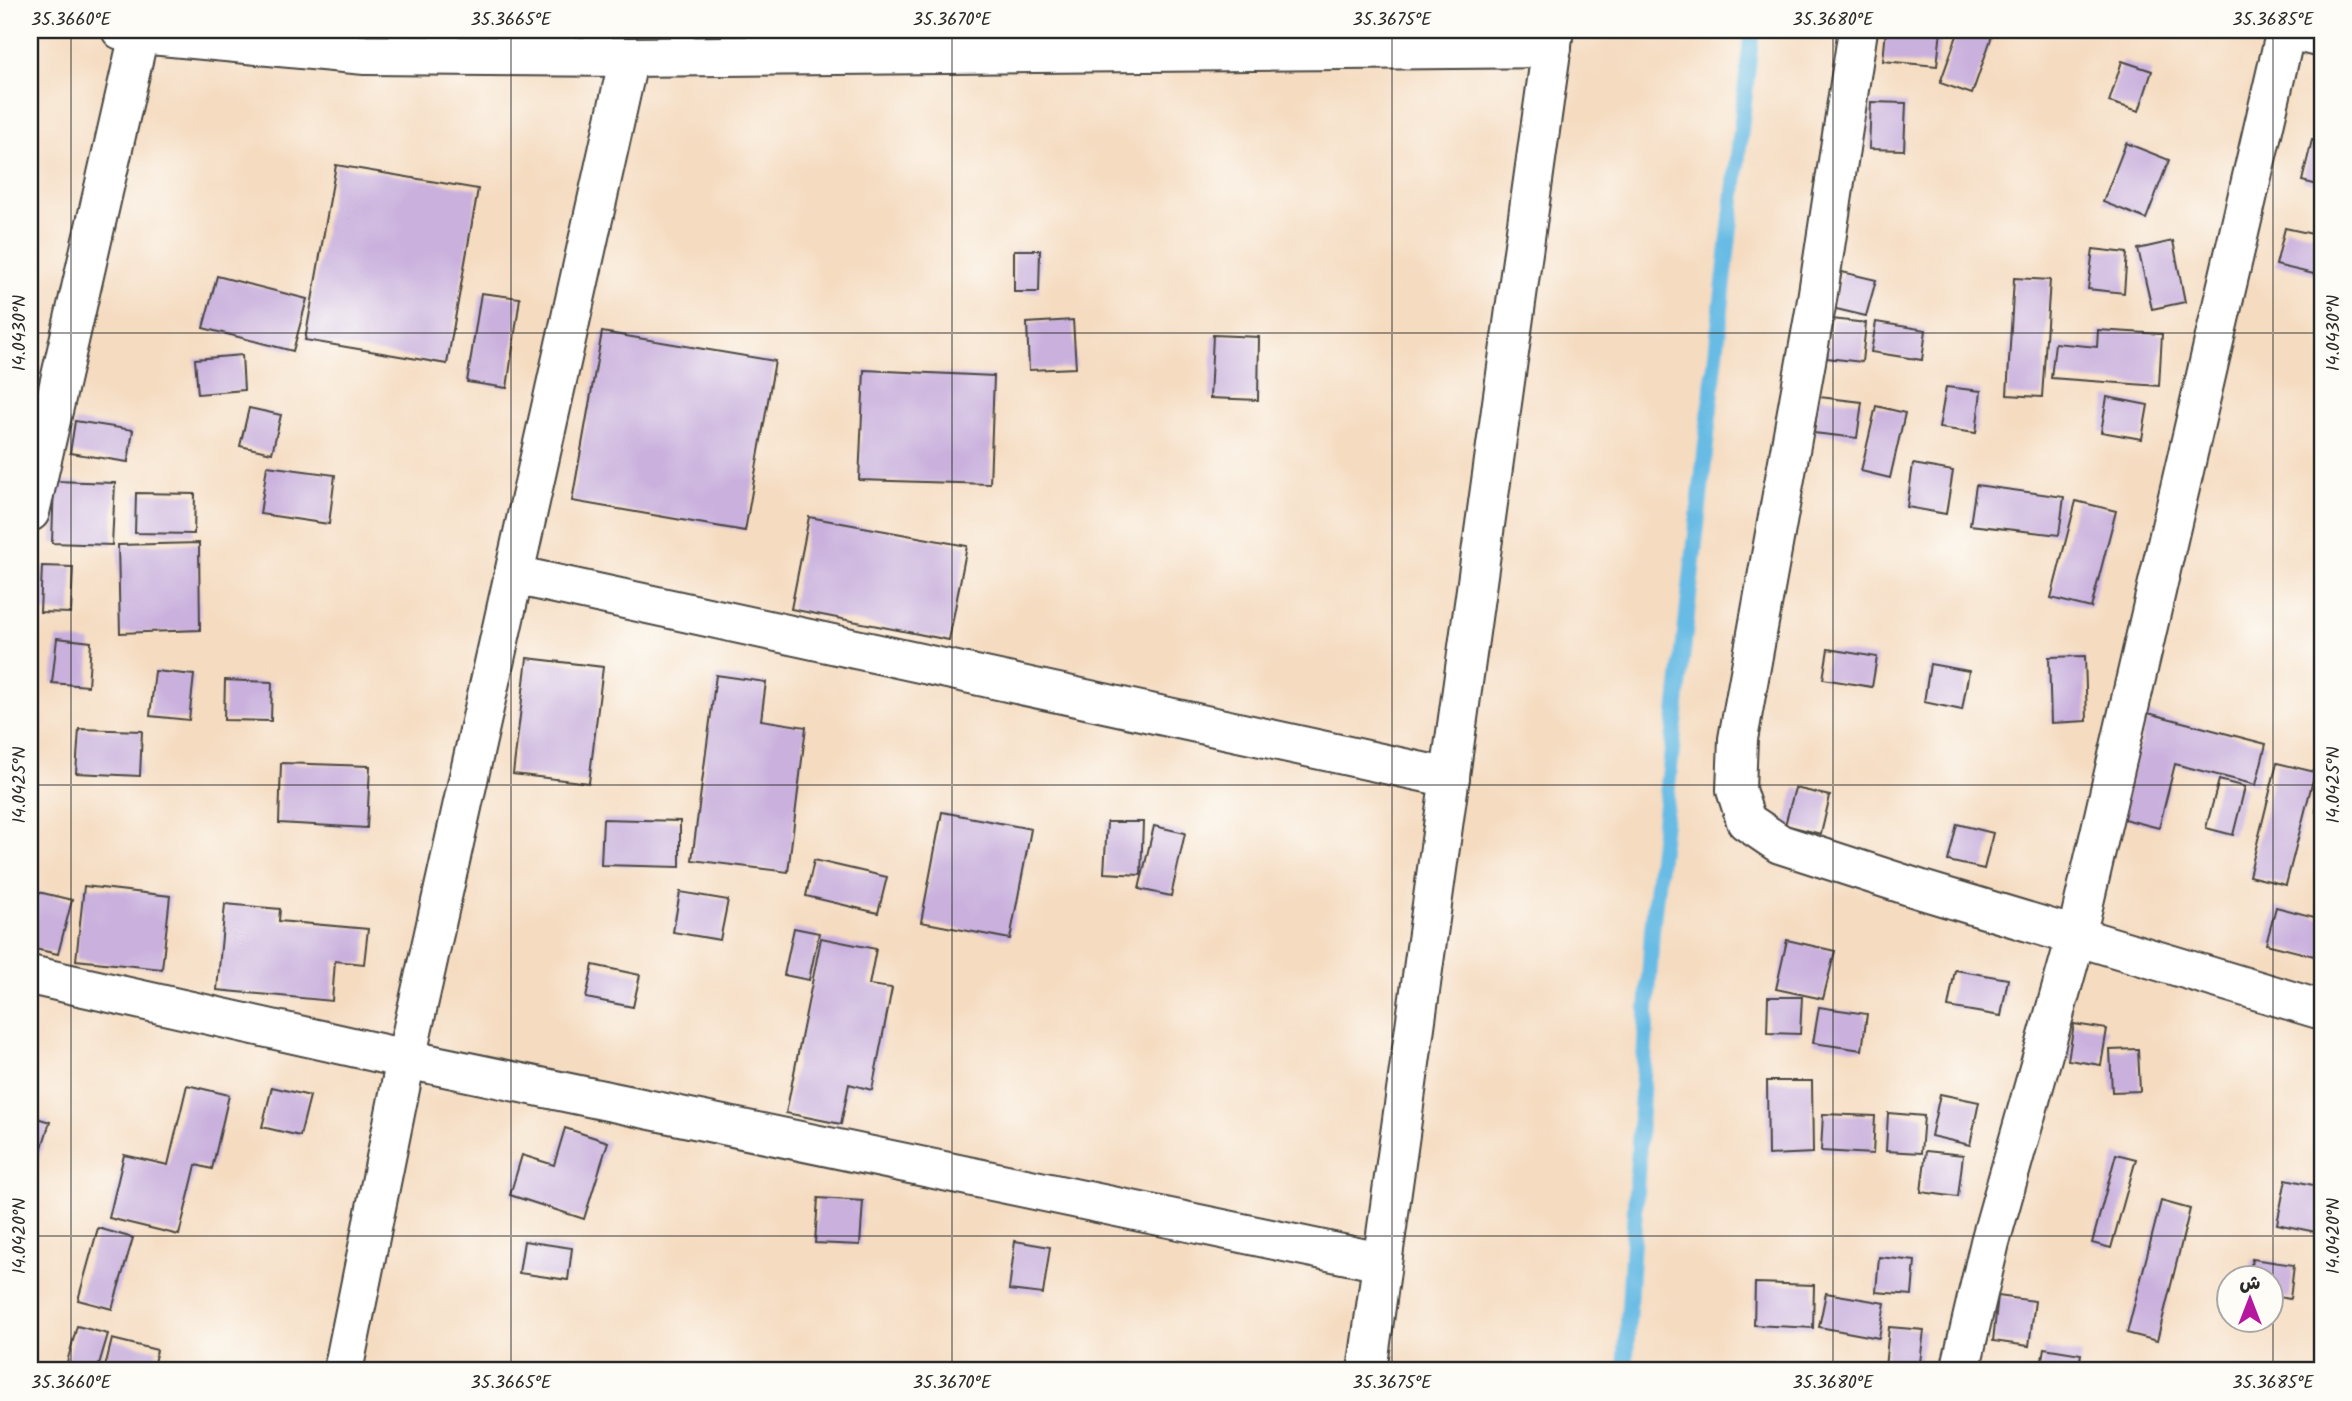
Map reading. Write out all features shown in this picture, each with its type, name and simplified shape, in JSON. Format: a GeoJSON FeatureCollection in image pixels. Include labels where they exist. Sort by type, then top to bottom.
{"type":"FeatureCollection","features":[{"type":"Feature","properties":{"kind":"street"},"geometry":{"type":"LineString","coordinates":[[1858,30],[1816,306],[1738,738],[1736,790],[1746,821],[1780,844],[2076,937],[2322,1010]]}},
{"type":"Feature","properties":{"kind":"street"},"geometry":{"type":"LineString","coordinates":[[1960,1371],[1990,1242],[2076,937],[2288,30],[2322,38]]}},
{"type":"Feature","properties":{"kind":"street"},"geometry":{"type":"LineString","coordinates":[[30,512],[134,31],[365,54],[629,57],[1553,39],[1367,1371]]}},
{"type":"Feature","properties":{"kind":"street"},"geometry":{"type":"LineString","coordinates":[[343,1371],[406,1059],[629,57]]}},
{"type":"Feature","properties":{"kind":"street"},"geometry":{"type":"LineString","coordinates":[[514,575],[1450,778]]}},
{"type":"Feature","properties":{"kind":"street"},"geometry":{"type":"LineString","coordinates":[[30,975],[406,1059],[1381,1262]]}},
{"type":"Feature","properties":{"kind":"building"},"geometry":{"type":"Polygon","coordinates":[[[1886,30],[1941,30],[1937,66],[1883,61],[1886,30]]]}},
{"type":"Feature","properties":{"kind":"building"},"geometry":{"type":"Polygon","coordinates":[[[1959,30],[1994,30],[1972,94],[1940,83],[1959,30]]]}},
{"type":"Feature","properties":{"kind":"building"},"geometry":{"type":"Polygon","coordinates":[[[2122,61],[2152,71],[2139,111],[2109,102],[2122,61]]]}},
{"type":"Feature","properties":{"kind":"building"},"geometry":{"type":"Polygon","coordinates":[[[1871,102],[1906,103],[1904,150],[1869,149],[1871,102]]]}},
{"type":"Feature","properties":{"kind":"building"},"geometry":{"type":"Polygon","coordinates":[[[2312,140],[2322,143],[2322,186],[2302,181],[2312,140]]]}},
{"type":"Feature","properties":{"kind":"building"},"geometry":{"type":"Polygon","coordinates":[[[2126,143],[2169,160],[2146,219],[2103,202],[2126,143]]]}},
{"type":"Feature","properties":{"kind":"building"},"geometry":{"type":"Polygon","coordinates":[[[336,165],[478,189],[447,364],[305,340],[336,165]]]}},
{"type":"Feature","properties":{"kind":"building"},"geometry":{"type":"Polygon","coordinates":[[[2285,228],[2322,236],[2322,276],[2276,265],[2285,228]]]}},
{"type":"Feature","properties":{"kind":"building"},"geometry":{"type":"Polygon","coordinates":[[[2173,241],[2185,302],[2152,309],[2138,249],[2173,241]]]}},
{"type":"Feature","properties":{"kind":"building"},"geometry":{"type":"Polygon","coordinates":[[[2093,249],[2127,253],[2124,293],[2088,289],[2093,249]]]}},
{"type":"Feature","properties":{"kind":"building"},"geometry":{"type":"Polygon","coordinates":[[[1014,250],[1040,250],[1039,292],[1014,292],[1014,250]]]}},
{"type":"Feature","properties":{"kind":"building"},"geometry":{"type":"Polygon","coordinates":[[[1842,272],[1876,280],[1866,316],[1832,308],[1842,272]]]}},
{"type":"Feature","properties":{"kind":"building"},"geometry":{"type":"Polygon","coordinates":[[[217,276],[307,299],[293,351],[203,328],[217,276]]]}},
{"type":"Feature","properties":{"kind":"building"},"geometry":{"type":"Polygon","coordinates":[[[2014,278],[2050,280],[2042,397],[2007,395],[2014,278]]]}},
{"type":"Feature","properties":{"kind":"building"},"geometry":{"type":"Polygon","coordinates":[[[481,293],[520,298],[507,388],[467,382],[481,293]]]}},
{"type":"Feature","properties":{"kind":"building"},"geometry":{"type":"Polygon","coordinates":[[[1832,319],[1866,323],[1862,362],[1827,358],[1832,319]]]}},
{"type":"Feature","properties":{"kind":"building"},"geometry":{"type":"Polygon","coordinates":[[[1073,320],[1076,368],[1029,370],[1027,323],[1073,320]]]}},
{"type":"Feature","properties":{"kind":"building"},"geometry":{"type":"Polygon","coordinates":[[[1876,322],[1926,330],[1922,360],[1871,352],[1876,322]]]}},
{"type":"Feature","properties":{"kind":"building"},"geometry":{"type":"Polygon","coordinates":[[[2098,330],[2162,334],[2159,386],[2051,378],[2055,343],[2097,347],[2098,330]]]}},
{"type":"Feature","properties":{"kind":"building"},"geometry":{"type":"Polygon","coordinates":[[[602,332],[775,361],[745,531],[572,501],[602,332]]]}},
{"type":"Feature","properties":{"kind":"building"},"geometry":{"type":"Polygon","coordinates":[[[1213,335],[1259,337],[1258,400],[1210,398],[1213,335]]]}},
{"type":"Feature","properties":{"kind":"building"},"geometry":{"type":"Polygon","coordinates":[[[242,355],[244,390],[198,394],[195,359],[242,355]]]}},
{"type":"Feature","properties":{"kind":"building"},"geometry":{"type":"Polygon","coordinates":[[[864,370],[994,376],[990,484],[859,480],[864,370]]]}},
{"type":"Feature","properties":{"kind":"building"},"geometry":{"type":"Polygon","coordinates":[[[1946,387],[1981,391],[1976,433],[1939,428],[1946,387]]]}},
{"type":"Feature","properties":{"kind":"building"},"geometry":{"type":"Polygon","coordinates":[[[1819,397],[1862,402],[1857,438],[1814,433],[1819,397]]]}},
{"type":"Feature","properties":{"kind":"building"},"geometry":{"type":"Polygon","coordinates":[[[2107,397],[2148,405],[2142,439],[2101,432],[2107,397]]]}},
{"type":"Feature","properties":{"kind":"building"},"geometry":{"type":"Polygon","coordinates":[[[1876,406],[1905,413],[1890,478],[1861,471],[1876,406]]]}},
{"type":"Feature","properties":{"kind":"building"},"geometry":{"type":"Polygon","coordinates":[[[249,408],[281,415],[272,453],[240,446],[249,408]]]}},
{"type":"Feature","properties":{"kind":"building"},"geometry":{"type":"Polygon","coordinates":[[[75,421],[133,430],[128,462],[70,453],[75,421]]]}},
{"type":"Feature","properties":{"kind":"building"},"geometry":{"type":"Polygon","coordinates":[[[1913,464],[1953,471],[1946,514],[1907,507],[1913,464]]]}},
{"type":"Feature","properties":{"kind":"building"},"geometry":{"type":"Polygon","coordinates":[[[267,466],[335,475],[329,524],[260,514],[267,466]]]}},
{"type":"Feature","properties":{"kind":"building"},"geometry":{"type":"Polygon","coordinates":[[[54,481],[115,483],[112,545],[52,543],[54,481]]]}},
{"type":"Feature","properties":{"kind":"building"},"geometry":{"type":"Polygon","coordinates":[[[1976,485],[2064,497],[2059,535],[1970,525],[1976,485]]]}},
{"type":"Feature","properties":{"kind":"building"},"geometry":{"type":"Polygon","coordinates":[[[136,493],[195,494],[194,534],[135,533],[136,493]]]}},
{"type":"Feature","properties":{"kind":"building"},"geometry":{"type":"Polygon","coordinates":[[[2076,501],[2116,511],[2091,608],[2051,598],[2076,501]]]}},
{"type":"Feature","properties":{"kind":"building"},"geometry":{"type":"Polygon","coordinates":[[[809,517],[967,546],[949,640],[791,609],[809,517]]]}},
{"type":"Feature","properties":{"kind":"building"},"geometry":{"type":"Polygon","coordinates":[[[199,543],[200,630],[120,633],[118,545],[199,543]]]}},
{"type":"Feature","properties":{"kind":"building"},"geometry":{"type":"Polygon","coordinates":[[[42,566],[73,567],[71,613],[40,612],[42,566]]]}},
{"type":"Feature","properties":{"kind":"building"},"geometry":{"type":"Polygon","coordinates":[[[57,638],[91,642],[88,686],[52,683],[57,638]]]}},
{"type":"Feature","properties":{"kind":"building"},"geometry":{"type":"Polygon","coordinates":[[[1828,649],[1877,657],[1872,687],[1823,679],[1828,649]]]}},
{"type":"Feature","properties":{"kind":"building"},"geometry":{"type":"Polygon","coordinates":[[[2085,656],[2087,721],[2051,723],[2049,657],[2085,656]]]}},
{"type":"Feature","properties":{"kind":"building"},"geometry":{"type":"Polygon","coordinates":[[[527,658],[603,667],[589,783],[513,774],[527,658]]]}},
{"type":"Feature","properties":{"kind":"building"},"geometry":{"type":"Polygon","coordinates":[[[1930,664],[1969,671],[1962,710],[1924,702],[1930,664]]]}},
{"type":"Feature","properties":{"kind":"building"},"geometry":{"type":"Polygon","coordinates":[[[155,671],[194,675],[189,720],[150,716],[155,671]]]}},
{"type":"Feature","properties":{"kind":"building"},"geometry":{"type":"Polygon","coordinates":[[[716,675],[766,682],[761,720],[806,727],[788,872],[692,860],[716,675]]]}},
{"type":"Feature","properties":{"kind":"building"},"geometry":{"type":"Polygon","coordinates":[[[225,680],[272,682],[271,721],[224,720],[225,680]]]}},
{"type":"Feature","properties":{"kind":"building"},"geometry":{"type":"Polygon","coordinates":[[[2148,713],[2266,744],[2256,785],[2175,764],[2159,828],[2120,818],[2148,713]]]}},
{"type":"Feature","properties":{"kind":"building"},"geometry":{"type":"Polygon","coordinates":[[[79,729],[142,731],[140,776],[76,773],[79,729]]]}},
{"type":"Feature","properties":{"kind":"building"},"geometry":{"type":"Polygon","coordinates":[[[2320,734],[2322,812],[2316,812],[2320,734]]]}},
{"type":"Feature","properties":{"kind":"building"},"geometry":{"type":"Polygon","coordinates":[[[281,763],[370,766],[367,828],[279,823],[281,763]]]}},
{"type":"Feature","properties":{"kind":"building"},"geometry":{"type":"Polygon","coordinates":[[[2277,763],[2315,772],[2286,885],[2249,876],[2277,763]]]}},
{"type":"Feature","properties":{"kind":"building"},"geometry":{"type":"Polygon","coordinates":[[[2219,780],[2245,787],[2233,835],[2206,828],[2219,780]]]}},
{"type":"Feature","properties":{"kind":"building"},"geometry":{"type":"Polygon","coordinates":[[[1795,788],[1830,796],[1821,834],[1785,825],[1795,788]]]}},
{"type":"Feature","properties":{"kind":"building"},"geometry":{"type":"Polygon","coordinates":[[[942,812],[1031,829],[1010,939],[921,922],[942,812]]]}},
{"type":"Feature","properties":{"kind":"building"},"geometry":{"type":"Polygon","coordinates":[[[603,819],[680,821],[680,867],[601,865],[603,819]]]}},
{"type":"Feature","properties":{"kind":"building"},"geometry":{"type":"Polygon","coordinates":[[[1107,822],[1143,822],[1141,875],[1104,873],[1107,822]]]}},
{"type":"Feature","properties":{"kind":"building"},"geometry":{"type":"Polygon","coordinates":[[[1957,824],[1993,833],[1984,869],[1948,861],[1957,824]]]}},
{"type":"Feature","properties":{"kind":"building"},"geometry":{"type":"Polygon","coordinates":[[[1154,826],[1185,833],[1171,896],[1139,889],[1154,826]]]}},
{"type":"Feature","properties":{"kind":"building"},"geometry":{"type":"Polygon","coordinates":[[[814,860],[887,877],[878,913],[806,896],[814,860]]]}},
{"type":"Feature","properties":{"kind":"building"},"geometry":{"type":"Polygon","coordinates":[[[84,886],[170,896],[162,969],[76,960],[84,886]]]}},
{"type":"Feature","properties":{"kind":"building"},"geometry":{"type":"Polygon","coordinates":[[[30,890],[72,900],[58,954],[30,948],[30,890]]]}},
{"type":"Feature","properties":{"kind":"building"},"geometry":{"type":"Polygon","coordinates":[[[680,892],[728,900],[720,940],[673,932],[680,892]]]}},
{"type":"Feature","properties":{"kind":"building"},"geometry":{"type":"Polygon","coordinates":[[[225,904],[280,909],[279,921],[368,929],[364,964],[335,961],[332,1001],[217,990],[225,904]]]}},
{"type":"Feature","properties":{"kind":"building"},"geometry":{"type":"Polygon","coordinates":[[[2276,907],[2322,919],[2322,958],[2266,944],[2276,907]]]}},
{"type":"Feature","properties":{"kind":"building"},"geometry":{"type":"Polygon","coordinates":[[[794,928],[819,933],[809,980],[784,975],[794,928]]]}},
{"type":"Feature","properties":{"kind":"building"},"geometry":{"type":"Polygon","coordinates":[[[821,938],[876,949],[869,985],[892,988],[872,1090],[849,1084],[841,1124],[786,1113],[821,938]]]}},
{"type":"Feature","properties":{"kind":"building"},"geometry":{"type":"Polygon","coordinates":[[[1787,940],[1835,951],[1823,999],[1776,989],[1787,940]]]}},
{"type":"Feature","properties":{"kind":"building"},"geometry":{"type":"Polygon","coordinates":[[[593,965],[640,975],[633,1007],[586,998],[593,965]]]}},
{"type":"Feature","properties":{"kind":"building"},"geometry":{"type":"Polygon","coordinates":[[[1955,970],[2008,979],[2001,1016],[1948,1007],[1955,970]]]}},
{"type":"Feature","properties":{"kind":"building"},"geometry":{"type":"Polygon","coordinates":[[[1768,997],[1802,997],[1800,1034],[1767,1033],[1768,997]]]}},
{"type":"Feature","properties":{"kind":"building"},"geometry":{"type":"Polygon","coordinates":[[[1819,1007],[1867,1014],[1862,1050],[1813,1043],[1819,1007]]]}},
{"type":"Feature","properties":{"kind":"building"},"geometry":{"type":"Polygon","coordinates":[[[2074,1024],[2107,1029],[2101,1065],[2068,1060],[2074,1024]]]}},
{"type":"Feature","properties":{"kind":"building"},"geometry":{"type":"Polygon","coordinates":[[[2138,1049],[2140,1091],[2112,1092],[2110,1050],[2138,1049]]]}},
{"type":"Feature","properties":{"kind":"building"},"geometry":{"type":"Polygon","coordinates":[[[1767,1081],[1812,1081],[1813,1153],[1768,1155],[1767,1081]]]}},
{"type":"Feature","properties":{"kind":"building"},"geometry":{"type":"Polygon","coordinates":[[[187,1085],[229,1095],[212,1169],[196,1165],[179,1235],[109,1218],[124,1155],[168,1165],[187,1085]]]}},
{"type":"Feature","properties":{"kind":"building"},"geometry":{"type":"Polygon","coordinates":[[[272,1087],[310,1096],[300,1136],[262,1127],[272,1087]]]}},
{"type":"Feature","properties":{"kind":"building"},"geometry":{"type":"Polygon","coordinates":[[[1940,1094],[1979,1102],[1970,1145],[1931,1136],[1940,1094]]]}},
{"type":"Feature","properties":{"kind":"building"},"geometry":{"type":"Polygon","coordinates":[[[1888,1113],[1924,1116],[1921,1153],[1886,1151],[1888,1113]]]}},
{"type":"Feature","properties":{"kind":"building"},"geometry":{"type":"Polygon","coordinates":[[[1823,1114],[1875,1116],[1873,1154],[1821,1151],[1823,1114]]]}},
{"type":"Feature","properties":{"kind":"building"},"geometry":{"type":"Polygon","coordinates":[[[30,1116],[50,1122],[30,1185],[30,1116]]]}},
{"type":"Feature","properties":{"kind":"building"},"geometry":{"type":"Polygon","coordinates":[[[565,1128],[608,1142],[584,1219],[510,1195],[522,1155],[554,1165],[565,1128]]]}},
{"type":"Feature","properties":{"kind":"building"},"geometry":{"type":"Polygon","coordinates":[[[1926,1151],[1963,1155],[1958,1197],[1921,1192],[1926,1151]]]}},
{"type":"Feature","properties":{"kind":"building"},"geometry":{"type":"Polygon","coordinates":[[[2116,1154],[2136,1159],[2111,1248],[2092,1243],[2116,1154]]]}},
{"type":"Feature","properties":{"kind":"building"},"geometry":{"type":"Polygon","coordinates":[[[2286,1179],[2322,1187],[2316,1232],[2277,1224],[2286,1179]]]}},
{"type":"Feature","properties":{"kind":"building"},"geometry":{"type":"Polygon","coordinates":[[[818,1198],[863,1201],[860,1245],[815,1243],[818,1198]]]}},
{"type":"Feature","properties":{"kind":"building"},"geometry":{"type":"Polygon","coordinates":[[[2161,1201],[2190,1209],[2157,1341],[2127,1333],[2161,1201]]]}},
{"type":"Feature","properties":{"kind":"building"},"geometry":{"type":"Polygon","coordinates":[[[98,1228],[133,1238],[112,1309],[78,1300],[98,1228]]]}},
{"type":"Feature","properties":{"kind":"building"},"geometry":{"type":"Polygon","coordinates":[[[524,1241],[572,1248],[568,1280],[519,1273],[524,1241]]]}},
{"type":"Feature","properties":{"kind":"building"},"geometry":{"type":"Polygon","coordinates":[[[1015,1241],[1050,1247],[1043,1294],[1009,1290],[1015,1241]]]}},
{"type":"Feature","properties":{"kind":"building"},"geometry":{"type":"Polygon","coordinates":[[[1879,1257],[1915,1261],[1912,1295],[1876,1292],[1879,1257]]]}},
{"type":"Feature","properties":{"kind":"building"},"geometry":{"type":"Polygon","coordinates":[[[2252,1259],[2294,1265],[2290,1299],[2286,1298],[2286,1264],[2251,1264],[2252,1259]]]}},
{"type":"Feature","properties":{"kind":"building"},"geometry":{"type":"Polygon","coordinates":[[[1755,1283],[1814,1285],[1813,1328],[1754,1325],[1755,1283]]]}},
{"type":"Feature","properties":{"kind":"building"},"geometry":{"type":"Polygon","coordinates":[[[1826,1293],[1885,1303],[1879,1338],[1819,1327],[1826,1293]]]}},
{"type":"Feature","properties":{"kind":"building"},"geometry":{"type":"Polygon","coordinates":[[[1998,1296],[2035,1301],[2029,1346],[1993,1341],[1998,1296]]]}},
{"type":"Feature","properties":{"kind":"building"},"geometry":{"type":"Polygon","coordinates":[[[77,1326],[108,1334],[97,1371],[66,1366],[77,1326]]]}},
{"type":"Feature","properties":{"kind":"building"},"geometry":{"type":"Polygon","coordinates":[[[1889,1327],[1924,1330],[1919,1371],[1885,1368],[1889,1327]]]}},
{"type":"Feature","properties":{"kind":"building"},"geometry":{"type":"Polygon","coordinates":[[[112,1339],[157,1350],[152,1371],[104,1371],[112,1339]]]}},
{"type":"Feature","properties":{"kind":"building"},"geometry":{"type":"Polygon","coordinates":[[[2044,1348],[2081,1354],[2078,1371],[2040,1371],[2044,1348]]]}},
{"type":"Feature","properties":{"kind":"waterway"},"geometry":{"type":"LineString","coordinates":[[1625,1371],[1652,930],[1752,30]]}}]}
